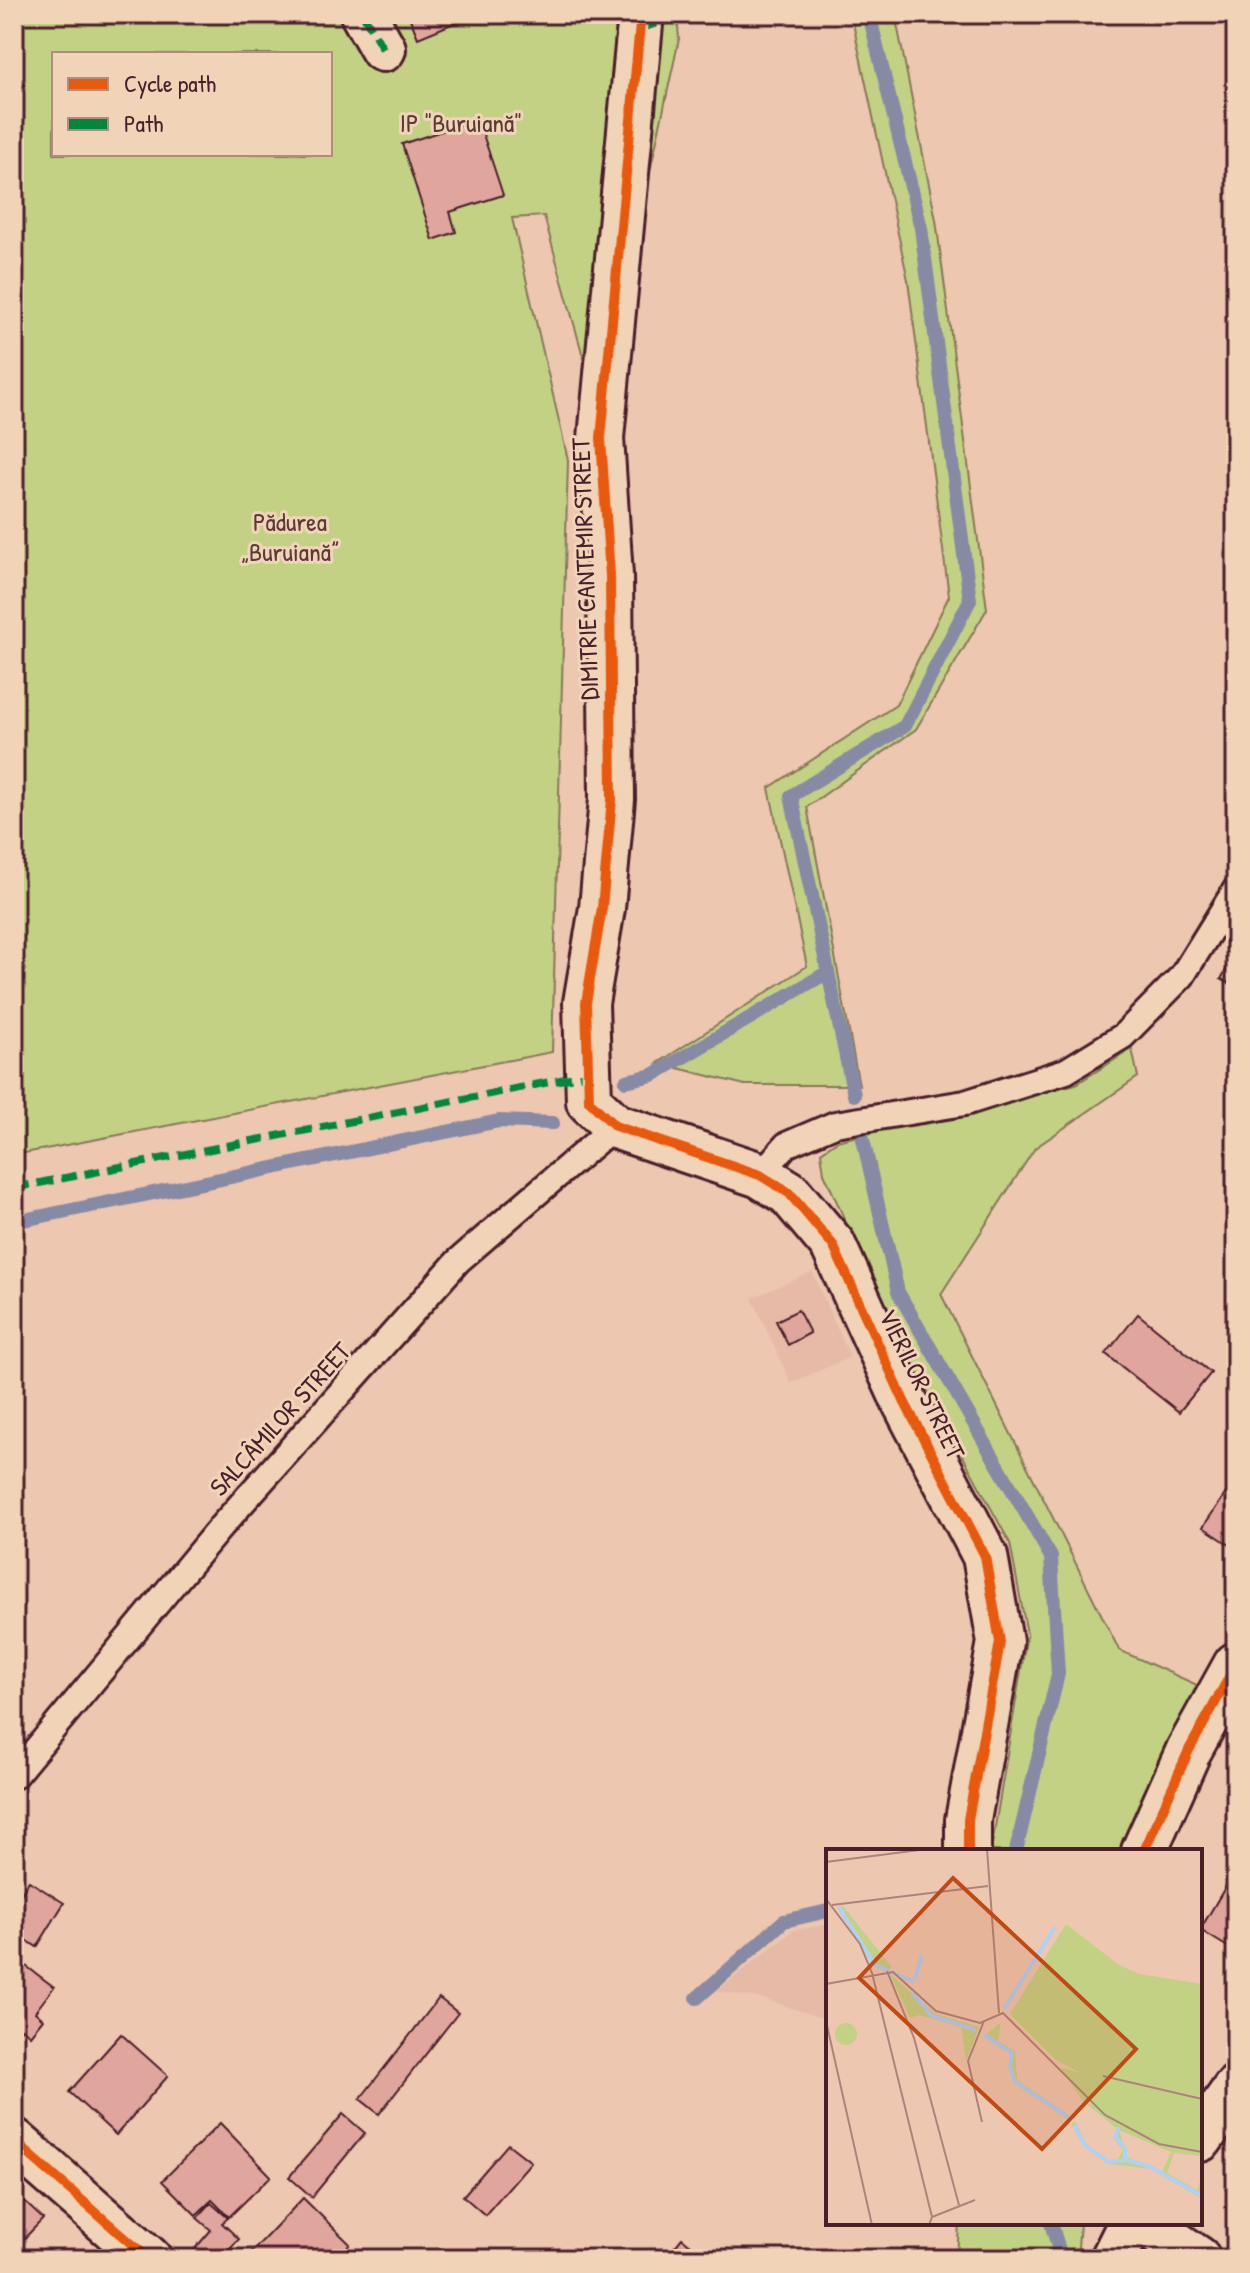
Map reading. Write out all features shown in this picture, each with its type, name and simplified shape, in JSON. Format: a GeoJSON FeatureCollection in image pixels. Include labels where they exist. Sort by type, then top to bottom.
{"type":"FeatureCollection","features":[{"type":"Feature","properties":{"kind":"street","name":"DIMITRIE CANTEMIR STREET"},"geometry":{"type":"LineString","coordinates":[[585,1075],[586,1003],[602,908],[612,799],[610,576],[601,438],[641,14]]}},
{"type":"Feature","properties":{"kind":"street","name":"VIERILOR STREET"},"geometry":{"type":"LineString","coordinates":[[585,1075],[589,1101],[615,1126],[760,1175],[789,1193],[833,1245],[904,1401],[985,1556],[1000,1642],[968,1820],[968,1849]]}},
{"type":"Feature","properties":{"kind":"street"},"geometry":{"type":"LineString","coordinates":[[1145,1849],[1189,1750],[1236,1665]]}},
{"type":"Feature","properties":{"kind":"street"},"geometry":{"type":"LineString","coordinates":[[1202,2136],[1236,2088]]}},
{"type":"Feature","properties":{"kind":"street"},"geometry":{"type":"LineString","coordinates":[[14,2141],[149,2259]]}},
{"type":"Feature","properties":{"kind":"street"},"geometry":{"type":"LineString","coordinates":[[1113,2259],[1130,2225]]}},
{"type":"Feature","properties":{"kind":"street"},"geometry":{"type":"LineString","coordinates":[[1148,2225],[1198,2259]]}},
{"type":"Feature","properties":{"kind":"lane"},"geometry":{"type":"LineString","coordinates":[[760,1175],[786,1145],[835,1124],[965,1103],[1066,1071],[1123,1036],[1182,976],[1236,889]]}},
{"type":"Feature","properties":{"kind":"lane","name":"SALCÂMILOR STREET"},"geometry":{"type":"LineString","coordinates":[[14,1776],[218,1530],[458,1261],[615,1126]]}},
{"type":"Feature","properties":{"kind":"shaded area"},"geometry":{"type":"Polygon","coordinates":[[[812,1272],[850,1357],[791,1383],[752,1298],[812,1272]]]}},
{"type":"Feature","properties":{"kind":"shaded area"},"geometry":{"type":"Polygon","coordinates":[[[826,1925],[826,2019],[768,2000],[717,1991],[794,1930],[826,1925]]]}},
{"type":"Feature","properties":{"kind":"green space","name":"Pădurea „Buruiană”"},"geometry":{"type":"Polygon","coordinates":[[[14,14],[677,14],[679,39],[642,208],[593,392],[544,216],[512,218],[568,460],[552,1052],[14,1155],[14,14]]]}},
{"type":"Feature","properties":{"kind":"green space"},"geometry":{"type":"Polygon","coordinates":[[[851,14],[895,14],[936,220],[987,609],[916,729],[807,807],[859,1085],[745,1085],[658,1063],[807,966],[769,788],[896,705],[949,596],[908,280],[851,14]]]}},
{"type":"Feature","properties":{"kind":"green space"},"geometry":{"type":"Polygon","coordinates":[[[1132,1049],[1138,1077],[1035,1148],[941,1294],[1119,1650],[1197,1685],[1121,1849],[991,1849],[1027,1634],[1010,1543],[889,1320],[824,1173],[821,1152],[837,1141],[1076,1084],[1132,1049]]]}},
{"type":"Feature","properties":{"kind":"green space"},"geometry":{"type":"Polygon","coordinates":[[[959,2225],[1080,2225],[1077,2259],[957,2259],[959,2225]]]}},
{"type":"Feature","properties":{"kind":"building"},"geometry":{"type":"Polygon","coordinates":[[[408,14],[476,14],[418,38],[408,14]]]}},
{"type":"Feature","properties":{"kind":"building"},"geometry":{"type":"Polygon","coordinates":[[[478,119],[503,195],[450,212],[456,232],[433,240],[402,144],[478,119]]]}},
{"type":"Feature","properties":{"kind":"building"},"geometry":{"type":"Polygon","coordinates":[[[1236,952],[1236,987],[1221,979],[1236,952]]]}},
{"type":"Feature","properties":{"kind":"building"},"geometry":{"type":"Polygon","coordinates":[[[798,1310],[810,1333],[788,1345],[776,1321],[798,1310]]]}},
{"type":"Feature","properties":{"kind":"building"},"geometry":{"type":"Polygon","coordinates":[[[1138,1314],[1211,1373],[1179,1412],[1106,1354],[1138,1314]]]}},
{"type":"Feature","properties":{"kind":"building"},"geometry":{"type":"Polygon","coordinates":[[[1236,1478],[1236,1549],[1203,1527],[1236,1478]]]}},
{"type":"Feature","properties":{"kind":"building"},"geometry":{"type":"Polygon","coordinates":[[[1236,1869],[1236,1952],[1202,1931],[1236,1869]]]}},
{"type":"Feature","properties":{"kind":"building"},"geometry":{"type":"Polygon","coordinates":[[[29,1881],[64,1903],[37,1947],[14,1932],[14,1906],[29,1881]]]}},
{"type":"Feature","properties":{"kind":"building"},"geometry":{"type":"Polygon","coordinates":[[[14,1957],[54,1987],[35,2012],[43,2019],[30,2035],[22,2028],[14,2039],[14,1957]]]}},
{"type":"Feature","properties":{"kind":"building"},"geometry":{"type":"Polygon","coordinates":[[[439,1998],[458,2013],[379,2114],[360,2099],[439,1998]]]}},
{"type":"Feature","properties":{"kind":"building"},"geometry":{"type":"Polygon","coordinates":[[[121,2034],[168,2076],[116,2135],[69,2092],[121,2034]]]}},
{"type":"Feature","properties":{"kind":"building"},"geometry":{"type":"Polygon","coordinates":[[[343,2114],[365,2133],[312,2197],[289,2177],[343,2114]]]}},
{"type":"Feature","properties":{"kind":"building"},"geometry":{"type":"Polygon","coordinates":[[[220,2123],[271,2176],[229,2217],[212,2200],[196,2215],[162,2181],[220,2123]]]}},
{"type":"Feature","properties":{"kind":"building"},"geometry":{"type":"Polygon","coordinates":[[[508,2144],[531,2162],[485,2215],[463,2196],[508,2144]]]}},
{"type":"Feature","properties":{"kind":"building"},"geometry":{"type":"Polygon","coordinates":[[[14,2192],[43,2219],[14,2249],[14,2192]]]}},
{"type":"Feature","properties":{"kind":"building"},"geometry":{"type":"Polygon","coordinates":[[[303,2198],[350,2244],[336,2259],[246,2258],[303,2198]]]}},
{"type":"Feature","properties":{"kind":"building"},"geometry":{"type":"Polygon","coordinates":[[[211,2203],[228,2218],[222,2223],[239,2239],[221,2259],[202,2259],[193,2251],[211,2230],[197,2218],[211,2203]]]}},
{"type":"Feature","properties":{"kind":"building"},"geometry":{"type":"Polygon","coordinates":[[[682,2238],[708,2259],[665,2259],[682,2238]]]}},
{"type":"Feature","properties":{"kind":"waterway"},"geometry":{"type":"LineString","coordinates":[[854,1095],[791,796],[905,726],[970,600],[921,228],[869,14]]}},
{"type":"Feature","properties":{"kind":"waterway"},"geometry":{"type":"LineString","coordinates":[[626,1081],[653,1075],[828,972]]}},
{"type":"Feature","properties":{"kind":"waterway"},"geometry":{"type":"LineString","coordinates":[[14,1222],[499,1121],[553,1123]]}},
{"type":"Feature","properties":{"kind":"waterway"},"geometry":{"type":"LineString","coordinates":[[862,1135],[898,1292],[1051,1557],[1058,1674],[1016,1849]]}},
{"type":"Feature","properties":{"kind":"waterway"},"geometry":{"type":"LineString","coordinates":[[697,1998],[784,1921],[826,1911]]}},
{"type":"Feature","properties":{"kind":"waterway"},"geometry":{"type":"LineString","coordinates":[[1052,2225],[1059,2250],[1056,2259]]}},
{"type":"Feature","properties":{"kind":"marked path"},"geometry":{"type":"LineString","coordinates":[[363,14],[383,49]]}},
{"type":"Feature","properties":{"kind":"marked path"},"geometry":{"type":"LineString","coordinates":[[641,28],[689,14]]}},
{"type":"Feature","properties":{"kind":"marked path"},"geometry":{"type":"LineString","coordinates":[[14,1188],[585,1075],[585,1066]]}},
{"type":"Feature","properties":{"kind":"cycle path"},"geometry":{"type":"LineString","coordinates":[[641,14],[601,438],[610,576],[612,799],[602,908],[586,1003],[589,1101],[615,1126],[760,1175],[789,1193],[833,1245],[904,1401],[985,1556],[1000,1642],[968,1820],[968,1849]]}},
{"type":"Feature","properties":{"kind":"cycle path"},"geometry":{"type":"LineString","coordinates":[[1145,1849],[1189,1750],[1236,1665]]}},
{"type":"Feature","properties":{"kind":"cycle path"},"geometry":{"type":"LineString","coordinates":[[14,2141],[149,2259]]}},
{"type":"Feature","properties":{"kind":"park label","name":"IP \"Buruiană\""},"geometry":{"type":"Point","coordinates":[461,123]}}]}
